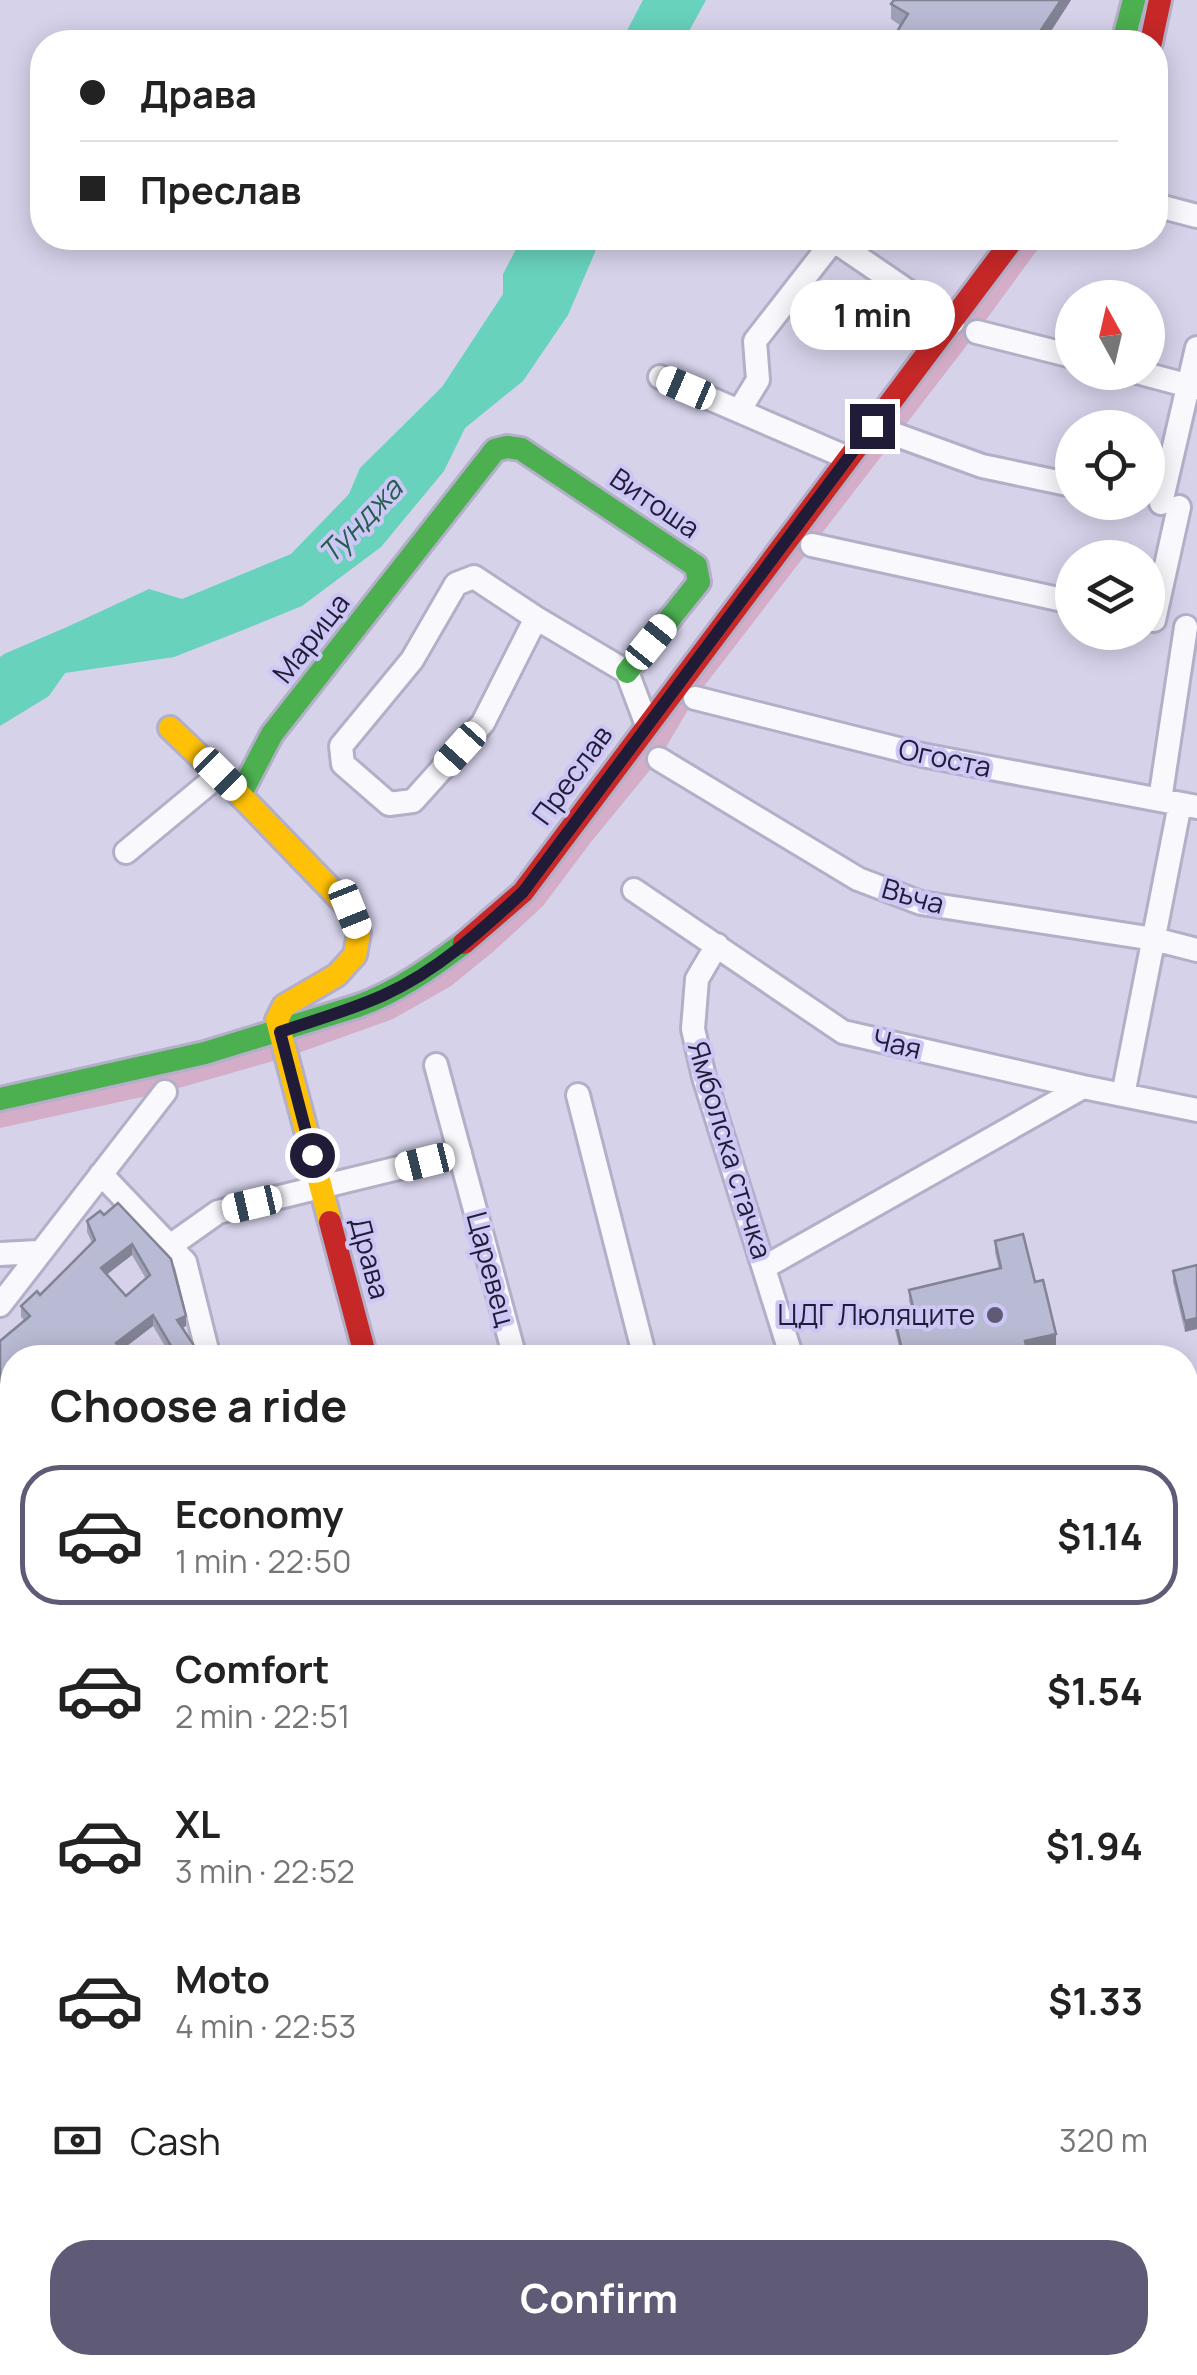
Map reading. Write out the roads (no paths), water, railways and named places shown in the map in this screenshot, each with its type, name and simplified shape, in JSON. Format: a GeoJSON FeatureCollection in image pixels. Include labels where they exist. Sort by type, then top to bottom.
{"type":"FeatureCollection","features":[{"type":"Feature","properties":{"kind":"street"},"geometry":{"type":"LineString","coordinates":[[1126,30],[1134,0]]}},
{"type":"Feature","properties":{"kind":"street"},"geometry":{"type":"LineString","coordinates":[[1154,30],[1160,0]]}},
{"type":"Feature","properties":{"kind":"street"},"geometry":{"type":"LineString","coordinates":[[1168,208],[1197,216]]}},
{"type":"Feature","properties":{"kind":"street"},"geometry":{"type":"LineString","coordinates":[[740,411],[758,380],[756,341],[824,250]]}},
{"type":"Feature","properties":{"kind":"street"},"geometry":{"type":"LineString","coordinates":[[848,250],[953,322]]}},
{"type":"Feature","properties":{"kind":"street","name":"Преслав"},"geometry":{"type":"LineString","coordinates":[[0,1099],[280,1032],[386,994],[440,962],[482,930],[523,892],[1005,250]]}},
{"type":"Feature","properties":{"kind":"street"},"geometry":{"type":"LineString","coordinates":[[978,332],[1055,352]]}},
{"type":"Feature","properties":{"kind":"street"},"geometry":{"type":"LineString","coordinates":[[1165,540],[1197,348]]}},
{"type":"Feature","properties":{"kind":"street"},"geometry":{"type":"LineString","coordinates":[[660,376],[848,458]]}},
{"type":"Feature","properties":{"kind":"street"},"geometry":{"type":"LineString","coordinates":[[1165,380],[1192,387]]}},
{"type":"Feature","properties":{"kind":"street"},"geometry":{"type":"LineString","coordinates":[[872,426],[982,466],[1055,481]]}},
{"type":"Feature","properties":{"kind":"street","name":"Витоша"},"geometry":{"type":"LineString","coordinates":[[521,449],[696,566],[699,582],[627,672]]}},
{"type":"Feature","properties":{"kind":"street","name":"Марица"},"geometry":{"type":"LineString","coordinates":[[240,794],[272,734],[495,450],[521,449]]}},
{"type":"Feature","properties":{"kind":"street"},"geometry":{"type":"LineString","coordinates":[[812,546],[1055,598]]}},
{"type":"Feature","properties":{"kind":"street"},"geometry":{"type":"LineString","coordinates":[[536,618],[483,723],[413,800],[388,804],[342,764],[341,746],[412,660],[456,584],[474,578],[627,672],[647,724]]}},
{"type":"Feature","properties":{"kind":"street"},"geometry":{"type":"LineString","coordinates":[[1123,1095],[1179,803],[1192,628],[1165,623]]}},
{"type":"Feature","properties":{"kind":"street","name":"Огоста"},"geometry":{"type":"LineString","coordinates":[[695,698],[922,755],[1179,803]]}},
{"type":"Feature","properties":{"kind":"street"},"geometry":{"type":"LineString","coordinates":[[170,728],[240,794],[350,909],[360,933],[355,955],[337,975],[284,1006],[277,1020],[280,1032]]}},
{"type":"Feature","properties":{"kind":"street","name":"Въча"},"geometry":{"type":"LineString","coordinates":[[659,760],[858,879],[921,903],[1154,939],[1197,950]]}},
{"type":"Feature","properties":{"kind":"street"},"geometry":{"type":"LineString","coordinates":[[126,852],[220,774]]}},
{"type":"Feature","properties":{"kind":"street","name":"Чая"},"geometry":{"type":"LineString","coordinates":[[634,890],[843,1032],[1197,1110]]}},
{"type":"Feature","properties":{"kind":"street","name":"Ямболска стачка"},"geometry":{"type":"LineString","coordinates":[[717,945],[698,979],[692,1028],[788,1345]]}},
{"type":"Feature","properties":{"kind":"street","name":"Драва"},"geometry":{"type":"LineString","coordinates":[[280,1032],[363,1345]]}},
{"type":"Feature","properties":{"kind":"street","name":"Царевец"},"geometry":{"type":"LineString","coordinates":[[436,1065],[512,1345]]}},
{"type":"Feature","properties":{"kind":"street"},"geometry":{"type":"LineString","coordinates":[[765,1267],[1083,1087]]}},
{"type":"Feature","properties":{"kind":"street"},"geometry":{"type":"LineString","coordinates":[[0,1305],[165,1092]]}},
{"type":"Feature","properties":{"kind":"street"},"geometry":{"type":"LineString","coordinates":[[578,1095],[643,1345]]}},
{"type":"Feature","properties":{"kind":"street"},"geometry":{"type":"LineString","coordinates":[[170,1246],[218,1212],[460,1153]]}},
{"type":"Feature","properties":{"kind":"street"},"geometry":{"type":"LineString","coordinates":[[101,1174],[185,1262],[206,1345]]}},
{"type":"Feature","properties":{"kind":"street"},"geometry":{"type":"LineString","coordinates":[[0,1254],[38,1252]]}},
{"type":"Feature","properties":{"kind":"water"},"geometry":{"type":"Polygon","coordinates":[[[643,0],[706,0],[690,30],[627,30],[643,0]]]}},
{"type":"Feature","properties":{"kind":"water","name":"Тунджа"},"geometry":{"type":"Polygon","coordinates":[[[516,250],[596,250],[568,315],[523,381],[465,428],[444,471],[381,547],[302,606],[243,630],[174,657],[65,673],[49,696],[0,726],[0,657],[4,654],[149,589],[182,599],[291,554],[349,494],[360,468],[442,387],[503,294],[503,274],[516,250]]]}},
{"type":"Feature","properties":{"kind":"place","name":"ЦДГ Люляците"},"geometry":{"type":"Point","coordinates":[995,1315]}}]}
